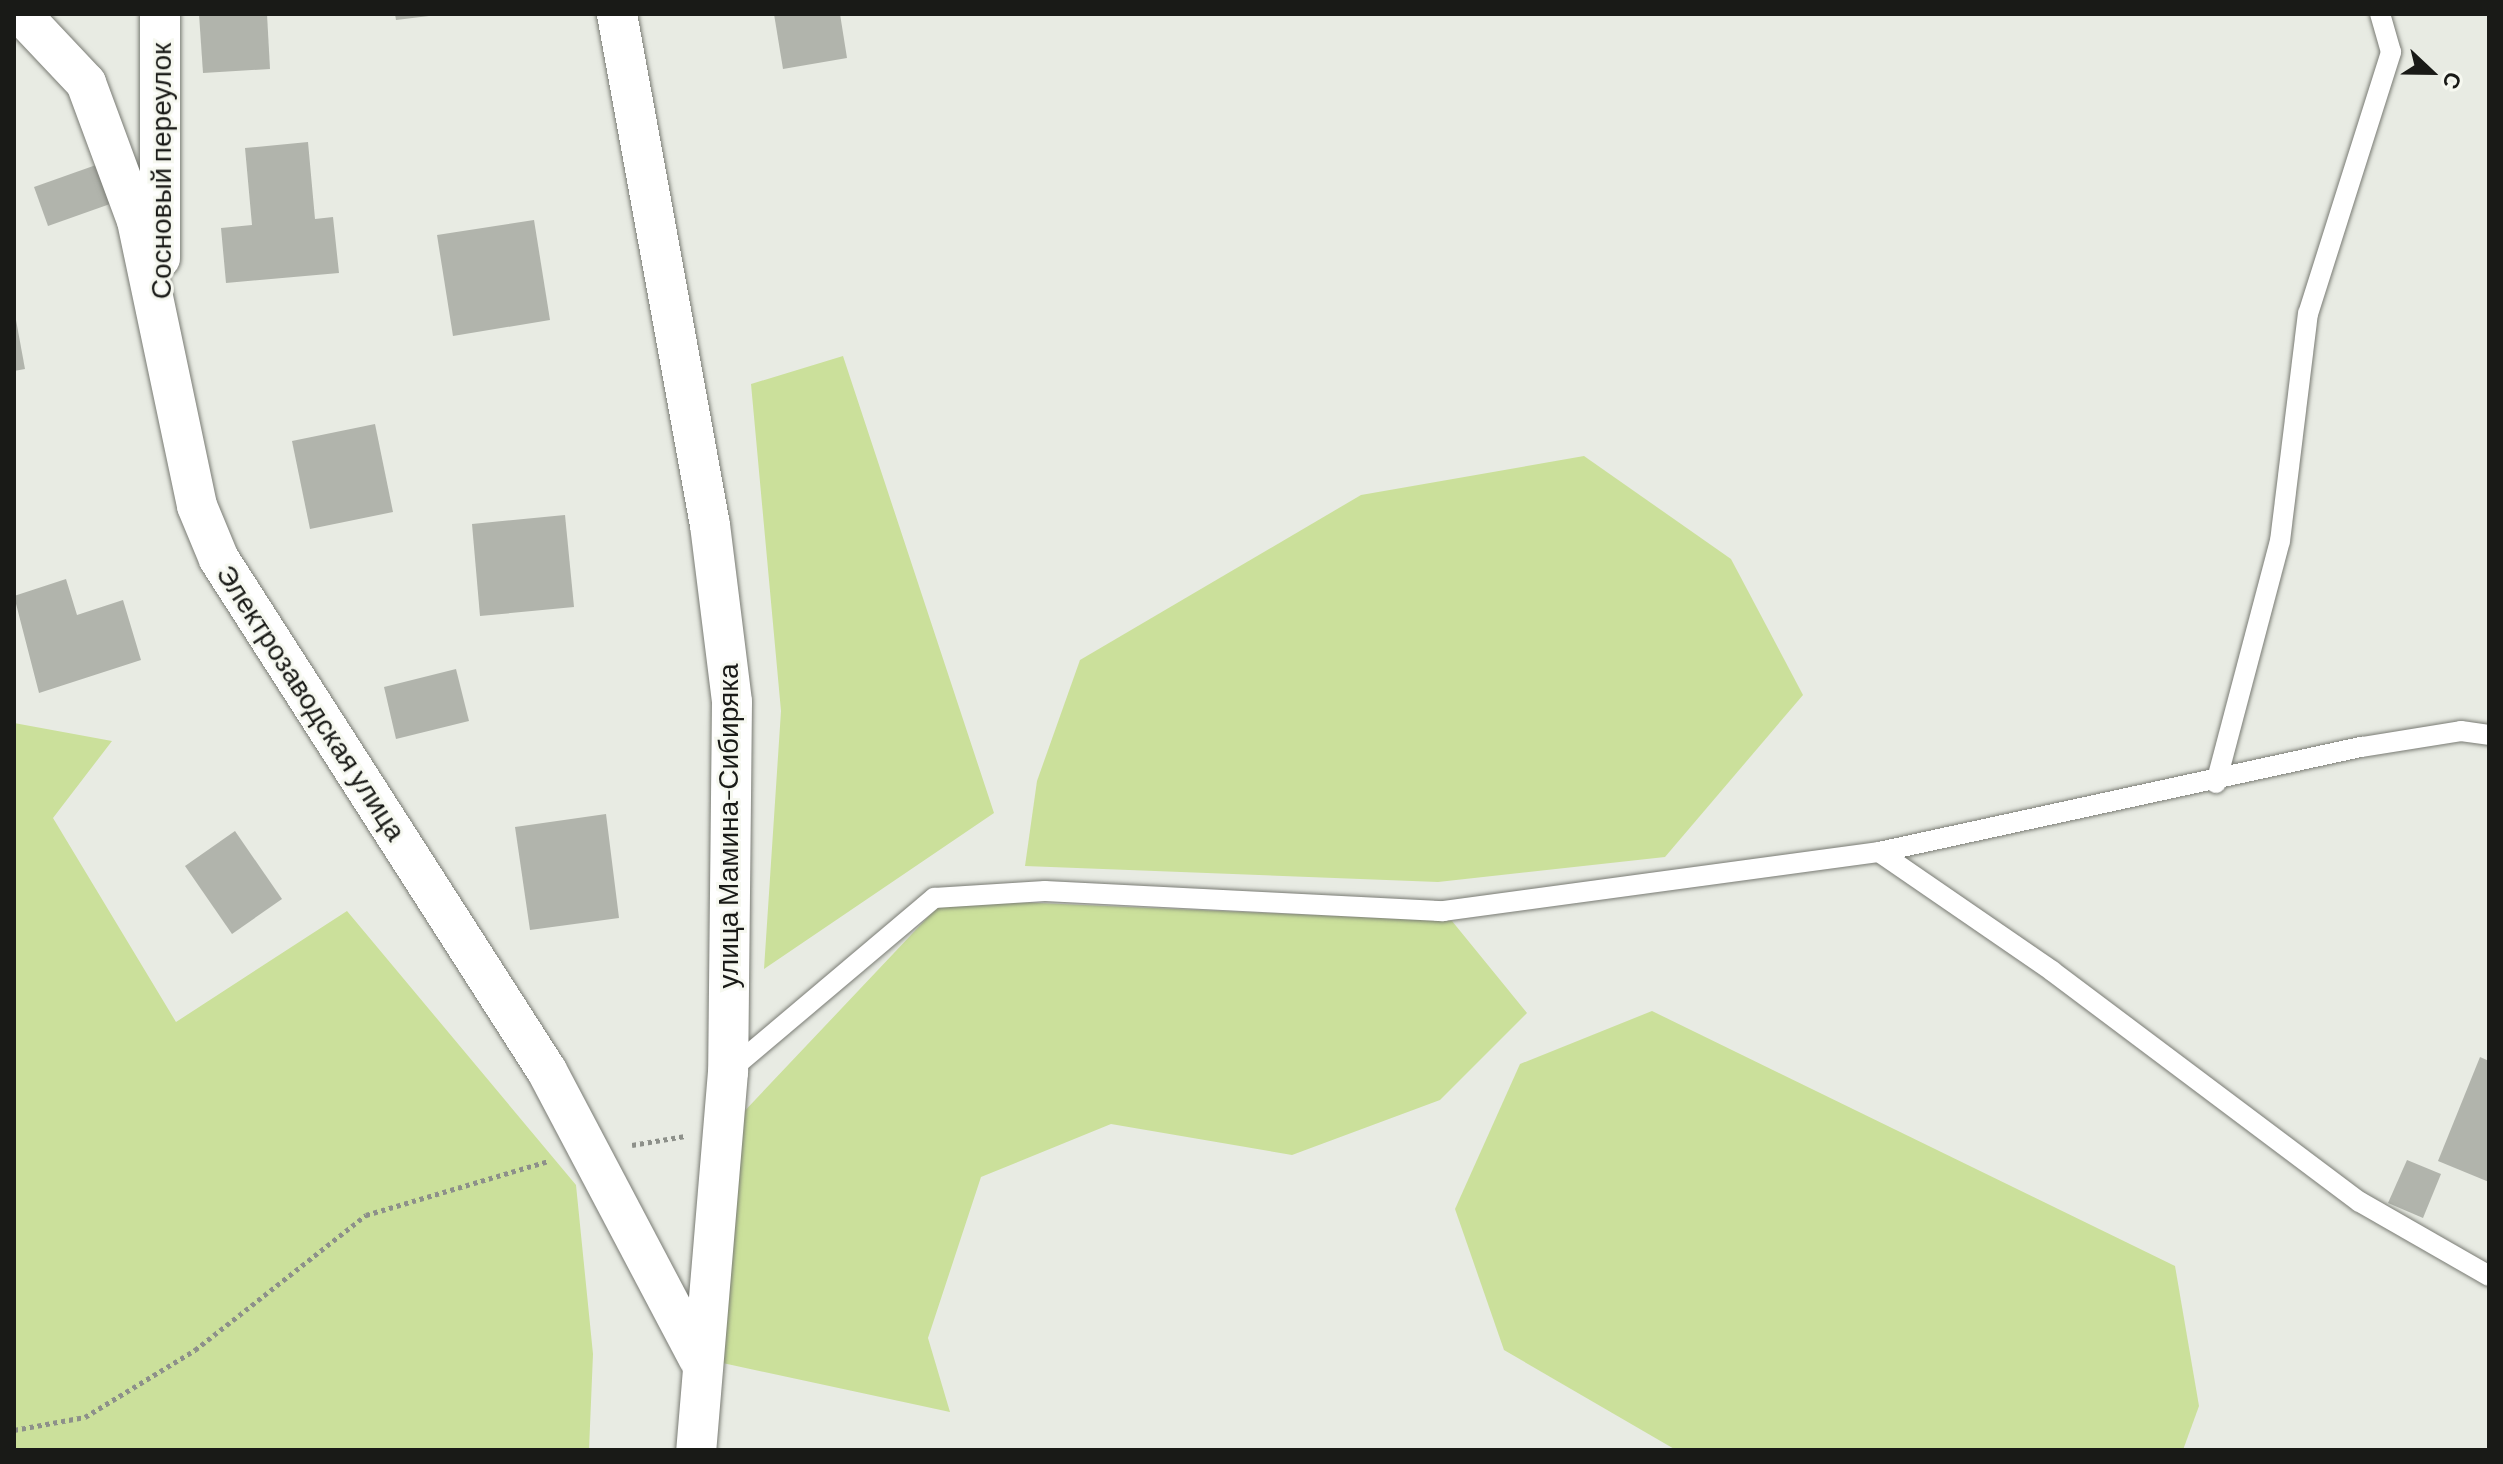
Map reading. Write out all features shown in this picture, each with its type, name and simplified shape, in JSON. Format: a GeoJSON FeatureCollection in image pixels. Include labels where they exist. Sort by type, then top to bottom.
{"type":"FeatureCollection","features":[{"type":"Feature","properties":{"kind":"street","name":"Электрозаводская улица"},"geometry":{"type":"LineString","coordinates":[[21,14],[86,83],[137,221],[197,506],[219,559],[547,1071],[698,1358]]}},
{"type":"Feature","properties":{"kind":"street","name":"Сосновый переулок"},"geometry":{"type":"LineString","coordinates":[[159,327],[160,14]]}},
{"type":"Feature","properties":{"kind":"street","name":"улица Мамина-Сибиряка"},"geometry":{"type":"LineString","coordinates":[[617,14],[710,525],[732,702],[728,1072],[698,1358],[696,1450]]}},
{"type":"Feature","properties":{"kind":"lane"},"geometry":{"type":"LineString","coordinates":[[2216,783],[2280,541],[2308,314],[2391,52],[2380,14]]}},
{"type":"Feature","properties":{"kind":"lane"},"geometry":{"type":"LineString","coordinates":[[728,1072],[934,898],[1045,891],[1443,911],[1879,852],[2216,783],[2362,747],[2461,731],[2489,735]]}},
{"type":"Feature","properties":{"kind":"lane"},"geometry":{"type":"LineString","coordinates":[[1879,852],[2052,971],[2360,1202],[2489,1276]]}},
{"type":"Feature","properties":{"kind":"path"},"geometry":{"type":"LineString","coordinates":[[14,1430],[85,1417],[146,1380],[366,1215],[587,1148],[722,1129]]}},
{"type":"Feature","properties":{"kind":"green space"},"geometry":{"type":"Polygon","coordinates":[[[843,356],[994,813],[764,969],[781,711],[751,384],[843,356]]]}},
{"type":"Feature","properties":{"kind":"green space"},"geometry":{"type":"Polygon","coordinates":[[[1584,456],[1731,559],[1803,695],[1665,857],[1438,882],[1025,866],[1037,781],[1080,660],[1361,495],[1584,456]]]}},
{"type":"Feature","properties":{"kind":"green space"},"geometry":{"type":"Polygon","coordinates":[[[14,723],[112,741],[53,818],[176,1022],[347,911],[576,1185],[593,1354],[589,1450],[14,1450],[14,723]]]}},
{"type":"Feature","properties":{"kind":"green space"},"geometry":{"type":"Polygon","coordinates":[[[945,899],[1452,921],[1527,1013],[1440,1100],[1292,1155],[1111,1124],[981,1177],[928,1338],[950,1412],[718,1362],[738,1118],[945,899]]]}},
{"type":"Feature","properties":{"kind":"green space"},"geometry":{"type":"Polygon","coordinates":[[[1652,1011],[2175,1266],[2199,1406],[2183,1450],[1676,1450],[1504,1350],[1455,1209],[1520,1064],[1652,1011]]]}},
{"type":"Feature","properties":{"kind":"building"},"geometry":{"type":"Polygon","coordinates":[[[199,14],[267,14],[270,69],[203,73],[199,14]]]}},
{"type":"Feature","properties":{"kind":"building"},"geometry":{"type":"Polygon","coordinates":[[[395,14],[429,14],[429,16],[396,20],[395,14]]]}},
{"type":"Feature","properties":{"kind":"building"},"geometry":{"type":"Polygon","coordinates":[[[774,14],[840,14],[847,58],[783,69],[774,14]]]}},
{"type":"Feature","properties":{"kind":"building"},"geometry":{"type":"Polygon","coordinates":[[[308,142],[315,219],[333,217],[339,273],[226,283],[221,228],[252,225],[245,148],[308,142]]]}},
{"type":"Feature","properties":{"kind":"building"},"geometry":{"type":"Polygon","coordinates":[[[96,165],[110,204],[48,226],[34,187],[96,165]]]}},
{"type":"Feature","properties":{"kind":"building"},"geometry":{"type":"Polygon","coordinates":[[[534,220],[550,320],[453,336],[437,235],[534,220]]]}},
{"type":"Feature","properties":{"kind":"building"},"geometry":{"type":"Polygon","coordinates":[[[14,309],[25,369],[14,371],[14,309]]]}},
{"type":"Feature","properties":{"kind":"building"},"geometry":{"type":"Polygon","coordinates":[[[375,424],[393,512],[310,529],[292,441],[375,424]]]}},
{"type":"Feature","properties":{"kind":"building"},"geometry":{"type":"Polygon","coordinates":[[[565,515],[574,607],[480,616],[472,524],[565,515]]]}},
{"type":"Feature","properties":{"kind":"building"},"geometry":{"type":"Polygon","coordinates":[[[66,579],[77,615],[123,600],[141,660],[39,693],[14,596],[66,579]]]}},
{"type":"Feature","properties":{"kind":"building"},"geometry":{"type":"Polygon","coordinates":[[[456,669],[469,721],[396,739],[384,687],[456,669]]]}},
{"type":"Feature","properties":{"kind":"building"},"geometry":{"type":"Polygon","coordinates":[[[606,814],[619,918],[530,930],[515,827],[606,814]]]}},
{"type":"Feature","properties":{"kind":"building"},"geometry":{"type":"Polygon","coordinates":[[[235,831],[282,899],[232,934],[185,866],[235,831]]]}},
{"type":"Feature","properties":{"kind":"building"},"geometry":{"type":"Polygon","coordinates":[[[2480,1057],[2489,1061],[2489,1182],[2438,1161],[2480,1057]]]}},
{"type":"Feature","properties":{"kind":"building"},"geometry":{"type":"Polygon","coordinates":[[[2407,1160],[2441,1174],[2423,1218],[2388,1203],[2407,1160]]]}}]}
